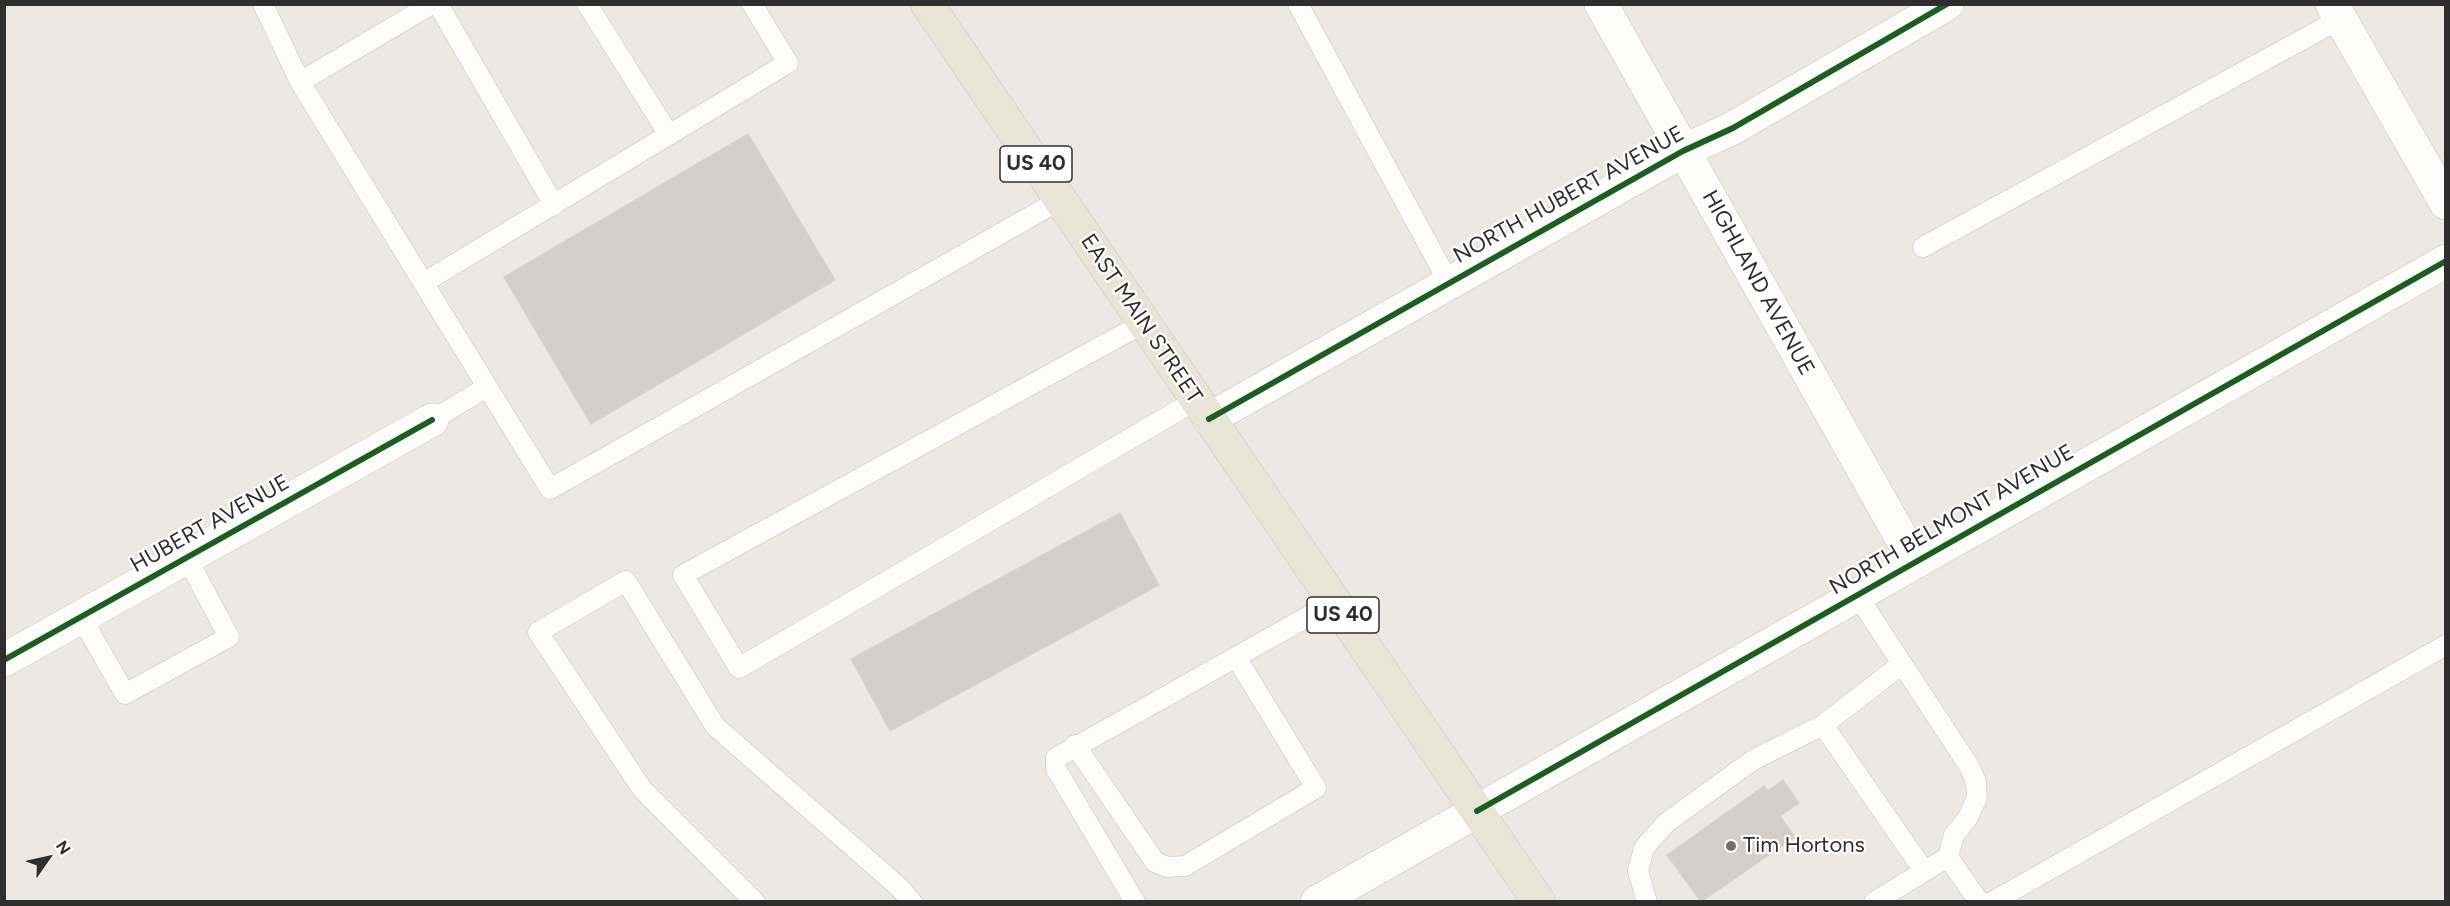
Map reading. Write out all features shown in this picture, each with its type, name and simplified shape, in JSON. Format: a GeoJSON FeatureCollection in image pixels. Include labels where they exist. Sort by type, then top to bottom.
{"type":"FeatureCollection","features":[{"type":"Feature","properties":{"kind":"main road","name":"EAST MAIN STREET"},"geometry":{"type":"LineString","coordinates":[[927,4],[1539,902]]}},
{"type":"Feature","properties":{"kind":"street","name":"HIGHLAND AVENUE"},"geometry":{"type":"LineString","coordinates":[[1601,4],[1915,562]]}},
{"type":"Feature","properties":{"kind":"street","name":"NORTH HUBERT AVENUE"},"geometry":{"type":"LineString","coordinates":[[1202,409],[1449,283],[1683,151],[1733,128],[1947,4]]}},
{"type":"Feature","properties":{"kind":"street"},"geometry":{"type":"LineString","coordinates":[[2336,12],[2445,203]]}},
{"type":"Feature","properties":{"kind":"street","name":"NORTH BELMONT AVENUE"},"geometry":{"type":"LineString","coordinates":[[1317,902],[2445,261]]}},
{"type":"Feature","properties":{"kind":"street","name":"HUBERT AVENUE"},"geometry":{"type":"LineString","coordinates":[[4,660],[432,420]]}},
{"type":"Feature","properties":{"kind":"lane"},"geometry":{"type":"LineString","coordinates":[[263,4],[300,82],[549,489],[1060,200]]}},
{"type":"Feature","properties":{"kind":"lane"},"geometry":{"type":"LineString","coordinates":[[300,82],[432,4]]}},
{"type":"Feature","properties":{"kind":"lane"},"geometry":{"type":"LineString","coordinates":[[438,4],[554,205]]}},
{"type":"Feature","properties":{"kind":"lane"},"geometry":{"type":"LineString","coordinates":[[587,4],[669,135]]}},
{"type":"Feature","properties":{"kind":"lane"},"geometry":{"type":"LineString","coordinates":[[423,283],[788,63],[752,4]]}},
{"type":"Feature","properties":{"kind":"lane"},"geometry":{"type":"LineString","coordinates":[[1298,4],[1449,283]]}},
{"type":"Feature","properties":{"kind":"lane"},"geometry":{"type":"LineString","coordinates":[[1923,247],[2336,12]]}},
{"type":"Feature","properties":{"kind":"lane"},"geometry":{"type":"LineString","coordinates":[[1144,323],[683,575],[739,668],[1202,409]]}},
{"type":"Feature","properties":{"kind":"lane"},"geometry":{"type":"LineString","coordinates":[[432,420],[487,387]]}},
{"type":"Feature","properties":{"kind":"lane"},"geometry":{"type":"LineString","coordinates":[[81,617],[125,694],[229,638],[186,558]]}},
{"type":"Feature","properties":{"kind":"lane"},"geometry":{"type":"LineString","coordinates":[[755,902],[642,789],[538,632],[626,581],[715,726],[899,887],[912,902]]}},
{"type":"Feature","properties":{"kind":"lane"},"geometry":{"type":"LineString","coordinates":[[1857,595],[1970,766],[1976,782],[1977,798],[1967,819],[1954,835],[1948,857],[1874,902]]}},
{"type":"Feature","properties":{"kind":"lane"},"geometry":{"type":"LineString","coordinates":[[1135,901],[1056,769],[1056,758],[1075,745],[1334,602]]}},
{"type":"Feature","properties":{"kind":"lane"},"geometry":{"type":"LineString","coordinates":[[1992,902],[2445,645]]}},
{"type":"Feature","properties":{"kind":"lane"},"geometry":{"type":"LineString","coordinates":[[1075,745],[1155,862],[1167,867],[1185,866],[1316,788],[1236,657]]}},
{"type":"Feature","properties":{"kind":"lane"},"geometry":{"type":"LineString","coordinates":[[1647,902],[1638,871],[1644,848],[1666,823],[1753,760],[1822,725],[1902,664]]}},
{"type":"Feature","properties":{"kind":"lane"},"geometry":{"type":"LineString","coordinates":[[1822,725],[1923,871]]}},
{"type":"Feature","properties":{"kind":"lane"},"geometry":{"type":"LineString","coordinates":[[1948,857],[1978,902]]}},
{"type":"Feature","properties":{"kind":"building"},"geometry":{"type":"Polygon","coordinates":[[[748,134],[835,280],[591,424],[504,277],[748,134]]]}},
{"type":"Feature","properties":{"kind":"building"},"geometry":{"type":"Polygon","coordinates":[[[1120,513],[1159,585],[890,731],[851,659],[1120,513]]]}},
{"type":"Feature","properties":{"kind":"building","name":"Tim Hortons"},"geometry":{"type":"Polygon","coordinates":[[[1783,780],[1799,803],[1780,816],[1795,837],[1701,902],[1667,855],[1764,786],[1768,791],[1783,780]]]}},
{"type":"Feature","properties":{"kind":"cycle path"},"geometry":{"type":"LineString","coordinates":[[1209,419],[1683,151],[1733,128],[1947,4]]}},
{"type":"Feature","properties":{"kind":"cycle path"},"geometry":{"type":"LineString","coordinates":[[1477,811],[2446,261]]}},
{"type":"Feature","properties":{"kind":"cycle path"},"geometry":{"type":"LineString","coordinates":[[4,660],[432,420]]}},
{"type":"Feature","properties":{"kind":"place","name":"Tim Hortons"},"geometry":{"type":"Point","coordinates":[1731,846]}}]}
